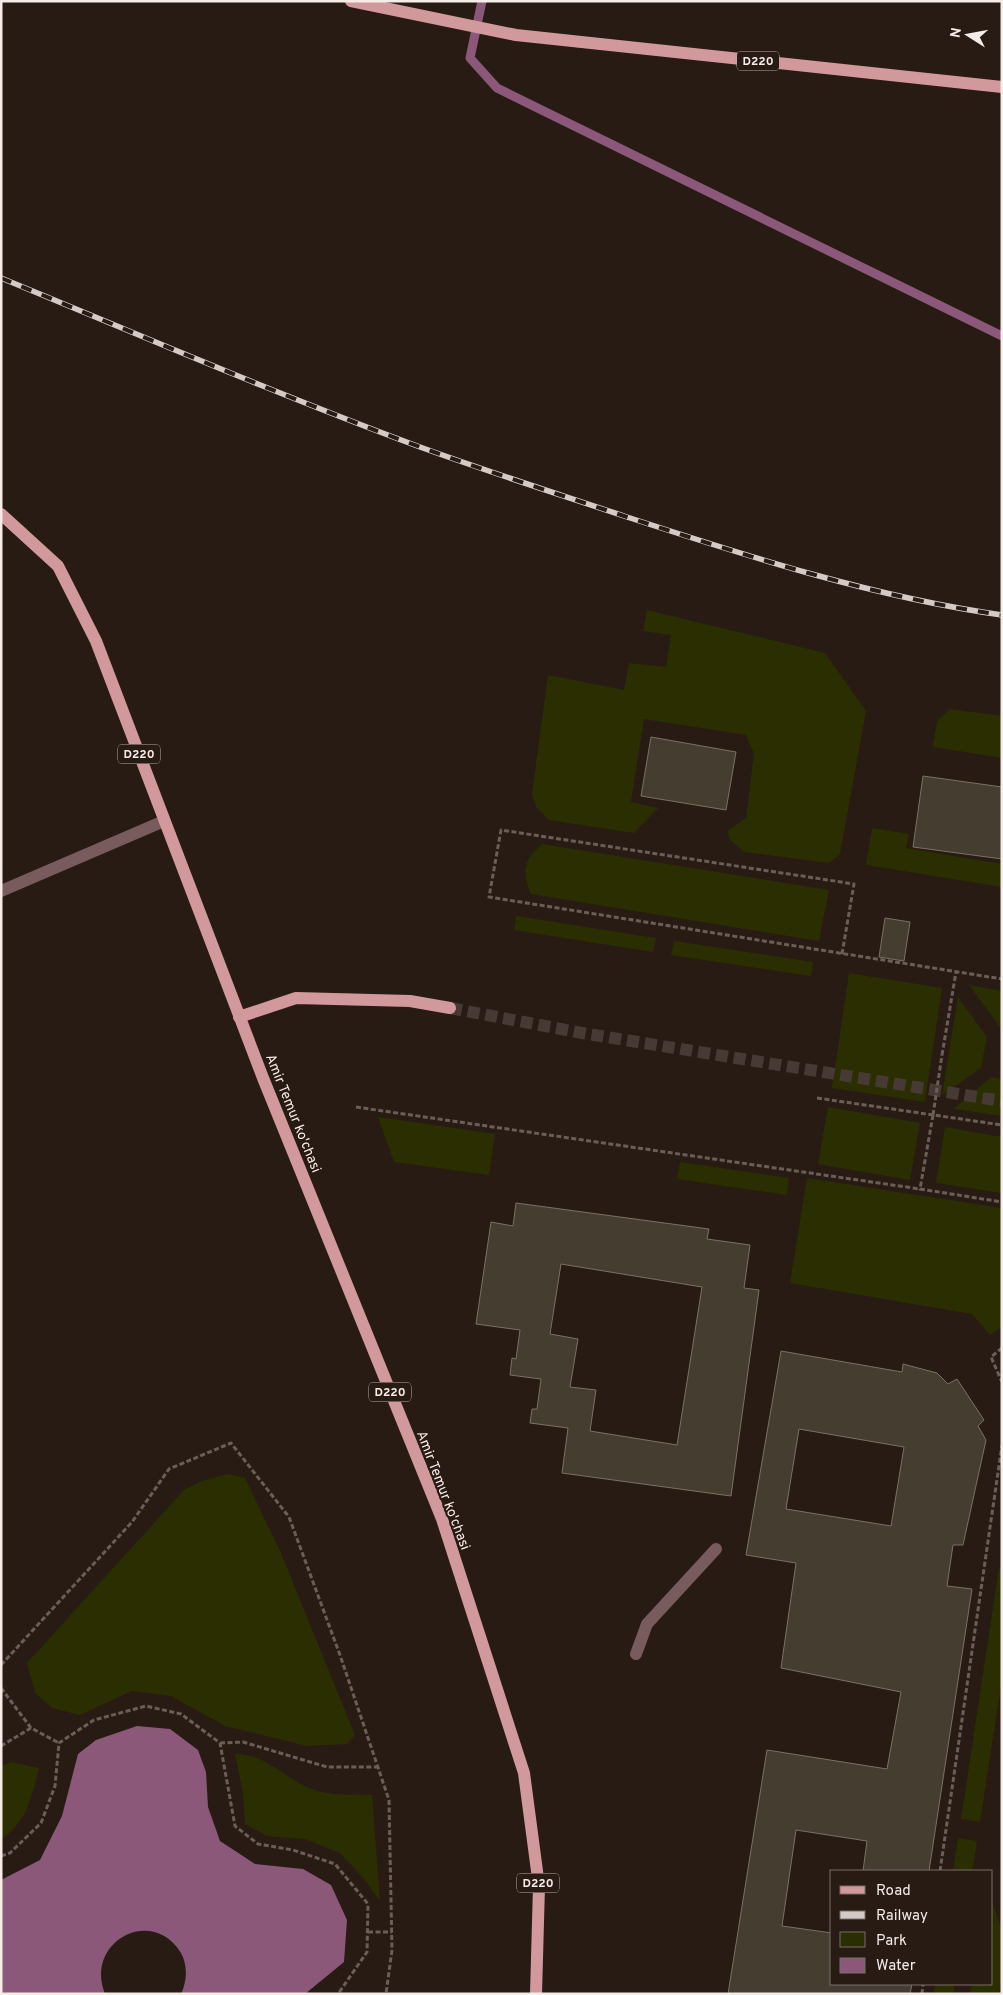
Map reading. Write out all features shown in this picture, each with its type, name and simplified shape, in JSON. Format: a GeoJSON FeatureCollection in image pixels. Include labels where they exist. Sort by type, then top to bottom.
{"type":"FeatureCollection","features":[{"type":"Feature","properties":{"kind":"main road","name":"D220"},"geometry":{"type":"LineString","coordinates":[[351,1],[450,23],[516,35],[1002,87]]}},
{"type":"Feature","properties":{"kind":"main road","name":"D220"},"geometry":{"type":"LineString","coordinates":[[1,514],[58,566],[96,641],[239,1017]]}},
{"type":"Feature","properties":{"kind":"main road"},"geometry":{"type":"LineString","coordinates":[[239,1017],[296,998],[410,1000],[450,1008]]}},
{"type":"Feature","properties":{"kind":"main road","name":"Amir Temur ko'chasi"},"geometry":{"type":"LineString","coordinates":[[239,1017],[442,1519],[524,1773],[539,1886],[536,1994]]}},
{"type":"Feature","properties":{"kind":"lane"},"geometry":{"type":"LineString","coordinates":[[1,891],[164,821]]}},
{"type":"Feature","properties":{"kind":"lane"},"geometry":{"type":"LineString","coordinates":[[636,1654],[647,1624],[716,1549]]}},
{"type":"Feature","properties":{"kind":"path"},"geometry":{"type":"LineString","coordinates":[[842,954],[854,884],[501,830],[489,897],[842,954],[1002,979]]}},
{"type":"Feature","properties":{"kind":"path"},"geometry":{"type":"LineString","coordinates":[[920,1189],[956,972]]}},
{"type":"Feature","properties":{"kind":"path"},"geometry":{"type":"LineString","coordinates":[[817,1098],[1002,1125]]}},
{"type":"Feature","properties":{"kind":"path"},"geometry":{"type":"LineString","coordinates":[[356,1106],[1002,1202]]}},
{"type":"Feature","properties":{"kind":"path"},"geometry":{"type":"LineString","coordinates":[[1002,1348],[991,1357],[1002,1382]]}},
{"type":"Feature","properties":{"kind":"path"},"geometry":{"type":"LineString","coordinates":[[1,1665],[132,1522],[169,1469],[231,1443],[289,1517],[340,1654],[388,1800],[392,1950],[386,1994]]}},
{"type":"Feature","properties":{"kind":"path"},"geometry":{"type":"LineString","coordinates":[[940,1870],[1002,1445]]}},
{"type":"Feature","properties":{"kind":"path"},"geometry":{"type":"LineString","coordinates":[[1,1688],[31,1728],[59,1743]]}},
{"type":"Feature","properties":{"kind":"path"},"geometry":{"type":"LineString","coordinates":[[59,1743],[94,1720],[146,1706],[181,1714],[220,1743],[243,1742],[327,1767],[378,1767]]}},
{"type":"Feature","properties":{"kind":"path"},"geometry":{"type":"LineString","coordinates":[[1,1746],[31,1728]]}},
{"type":"Feature","properties":{"kind":"path"},"geometry":{"type":"LineString","coordinates":[[1,1856],[10,1853],[41,1823],[55,1786],[59,1743]]}},
{"type":"Feature","properties":{"kind":"path"},"geometry":{"type":"LineString","coordinates":[[220,1743],[235,1826],[258,1844],[293,1850],[336,1864],[368,1904],[367,1952],[338,1994]]}},
{"type":"Feature","properties":{"kind":"path"},"geometry":{"type":"LineString","coordinates":[[368,1932],[392,1932]]}},
{"type":"Feature","properties":{"kind":"green space"},"geometry":{"type":"Polygon","coordinates":[[[647,610],[825,653],[866,711],[840,854],[829,863],[744,852],[730,840],[727,831],[746,818],[754,754],[746,735],[644,719],[631,802],[658,808],[634,833],[549,820],[536,807],[532,794],[548,675],[624,690],[629,663],[666,667],[671,635],[643,631],[647,610]]]}},
{"type":"Feature","properties":{"kind":"green space"},"geometry":{"type":"Polygon","coordinates":[[[950,709],[1002,716],[1002,758],[933,747],[937,721],[950,709]]]}},
{"type":"Feature","properties":{"kind":"green space"},"geometry":{"type":"Polygon","coordinates":[[[872,828],[909,834],[906,848],[1002,864],[1002,887],[866,865],[872,828]]]}},
{"type":"Feature","properties":{"kind":"green space"},"geometry":{"type":"Polygon","coordinates":[[[542,844],[829,890],[819,941],[531,894],[526,879],[526,866],[531,855],[542,844]]]}},
{"type":"Feature","properties":{"kind":"green space"},"geometry":{"type":"Polygon","coordinates":[[[516,916],[656,938],[653,952],[514,930],[516,916]]]}},
{"type":"Feature","properties":{"kind":"green space"},"geometry":{"type":"Polygon","coordinates":[[[674,941],[813,962],[811,976],[671,955],[674,941]]]}},
{"type":"Feature","properties":{"kind":"green space"},"geometry":{"type":"Polygon","coordinates":[[[849,973],[942,988],[925,1102],[832,1088],[849,973]]]}},
{"type":"Feature","properties":{"kind":"green space"},"geometry":{"type":"Polygon","coordinates":[[[969,985],[1002,991],[1002,1027],[1000,1027],[969,985]]]}},
{"type":"Feature","properties":{"kind":"green space"},"geometry":{"type":"Polygon","coordinates":[[[958,997],[987,1037],[981,1068],[942,1095],[958,997]]]}},
{"type":"Feature","properties":{"kind":"green space"},"geometry":{"type":"Polygon","coordinates":[[[991,1077],[1002,1079],[1002,1116],[954,1109],[991,1077]]]}},
{"type":"Feature","properties":{"kind":"green space"},"geometry":{"type":"Polygon","coordinates":[[[828,1107],[920,1123],[910,1180],[818,1164],[828,1107]]]}},
{"type":"Feature","properties":{"kind":"green space"},"geometry":{"type":"Polygon","coordinates":[[[378,1117],[495,1134],[489,1175],[394,1162],[378,1117]]]}},
{"type":"Feature","properties":{"kind":"green space"},"geometry":{"type":"Polygon","coordinates":[[[945,1127],[1002,1137],[1002,1193],[936,1183],[945,1127]]]}},
{"type":"Feature","properties":{"kind":"green space"},"geometry":{"type":"Polygon","coordinates":[[[680,1162],[789,1178],[787,1195],[677,1179],[680,1162]]]}},
{"type":"Feature","properties":{"kind":"green space"},"geometry":{"type":"Polygon","coordinates":[[[807,1178],[1002,1208],[1002,1327],[990,1335],[972,1314],[790,1283],[807,1178]]]}},
{"type":"Feature","properties":{"kind":"green space"},"geometry":{"type":"Polygon","coordinates":[[[228,1474],[245,1478],[281,1553],[355,1735],[347,1744],[307,1746],[225,1726],[171,1696],[132,1691],[80,1715],[52,1708],[35,1693],[27,1663],[184,1490],[202,1481],[228,1474]]]}},
{"type":"Feature","properties":{"kind":"green space"},"geometry":{"type":"Polygon","coordinates":[[[999,1568],[1002,1568],[1002,1679],[980,1822],[961,1819],[999,1568]]]}},
{"type":"Feature","properties":{"kind":"green space"},"geometry":{"type":"Polygon","coordinates":[[[235,1754],[247,1755],[268,1763],[307,1787],[324,1793],[372,1795],[380,1901],[365,1880],[340,1853],[305,1839],[267,1836],[245,1824],[243,1793],[235,1754]]]}},
{"type":"Feature","properties":{"kind":"green space"},"geometry":{"type":"Polygon","coordinates":[[[11,1762],[39,1768],[31,1799],[23,1817],[10,1833],[1,1839],[1,1766],[11,1762]]]}},
{"type":"Feature","properties":{"kind":"green space"},"geometry":{"type":"Polygon","coordinates":[[[958,1838],[977,1841],[972,1870],[953,1870],[958,1838]]]}},
{"type":"Feature","properties":{"kind":"green space"},"geometry":{"type":"Polygon","coordinates":[[[993,1905],[1002,1930],[1002,1976],[999,1994],[970,1994],[971,1985],[993,1985],[993,1905]]]}},
{"type":"Feature","properties":{"kind":"green space"},"geometry":{"type":"Polygon","coordinates":[[[935,1985],[955,1985],[953,1994],[934,1994],[935,1985]]]}},
{"type":"Feature","properties":{"kind":"water"},"geometry":{"type":"Polygon","coordinates":[[[137,1726],[170,1729],[198,1750],[206,1772],[208,1807],[220,1841],[255,1864],[303,1869],[331,1885],[347,1920],[344,1962],[305,1994],[181,1994],[186,1974],[185,1963],[181,1953],[169,1939],[154,1932],[139,1931],[124,1936],[112,1946],[104,1959],[101,1975],[105,1994],[1,1994],[1,1880],[40,1860],[62,1816],[78,1754],[96,1740],[137,1726]]]}},
{"type":"Feature","properties":{"kind":"building"},"geometry":{"type":"Polygon","coordinates":[[[651,737],[736,752],[726,810],[641,796],[651,737]]]}},
{"type":"Feature","properties":{"kind":"building"},"geometry":{"type":"Polygon","coordinates":[[[923,776],[1002,787],[1002,859],[913,847],[923,776]]]}},
{"type":"Feature","properties":{"kind":"building"},"geometry":{"type":"Polygon","coordinates":[[[885,918],[910,922],[904,961],[879,957],[885,918]]]}},
{"type":"Feature","properties":{"kind":"building"},"geometry":{"type":"Polygon","coordinates":[[[516,1203],[709,1229],[707,1239],[750,1245],[744,1288],[759,1290],[731,1496],[562,1473],[568,1428],[530,1423],[532,1409],[537,1409],[541,1379],[510,1375],[512,1358],[516,1359],[520,1330],[476,1324],[491,1222],[513,1226],[516,1203]],[[561,1264],[550,1334],[578,1339],[570,1387],[596,1390],[590,1431],[677,1445],[702,1287],[561,1264]]]}},
{"type":"Feature","properties":{"kind":"building"},"geometry":{"type":"Polygon","coordinates":[[[781,1351],[902,1372],[903,1364],[937,1373],[948,1384],[957,1379],[984,1420],[978,1426],[986,1440],[963,1545],[953,1545],[947,1586],[972,1589],[929,1870],[863,1870],[867,1841],[796,1830],[782,1926],[830,1933],[830,1985],[912,1985],[910,1994],[728,1994],[767,1750],[887,1769],[901,1692],[781,1668],[796,1563],[746,1555],[781,1351]],[[799,1429],[786,1509],[891,1526],[904,1447],[799,1429]]]}},
{"type":"Feature","properties":{"kind":"waterway"},"geometry":{"type":"LineString","coordinates":[[482,1],[470,58],[497,88],[1002,336]]}},
{"type":"Feature","properties":{"kind":"tunnel"},"geometry":{"type":"LineString","coordinates":[[450,1008],[582,1033],[1002,1101]]}},
{"type":"Feature","properties":{"kind":"railway"},"geometry":{"type":"LineString","coordinates":[[1,278],[315,407],[498,474],[766,561],[907,598],[1002,615]]}}]}
